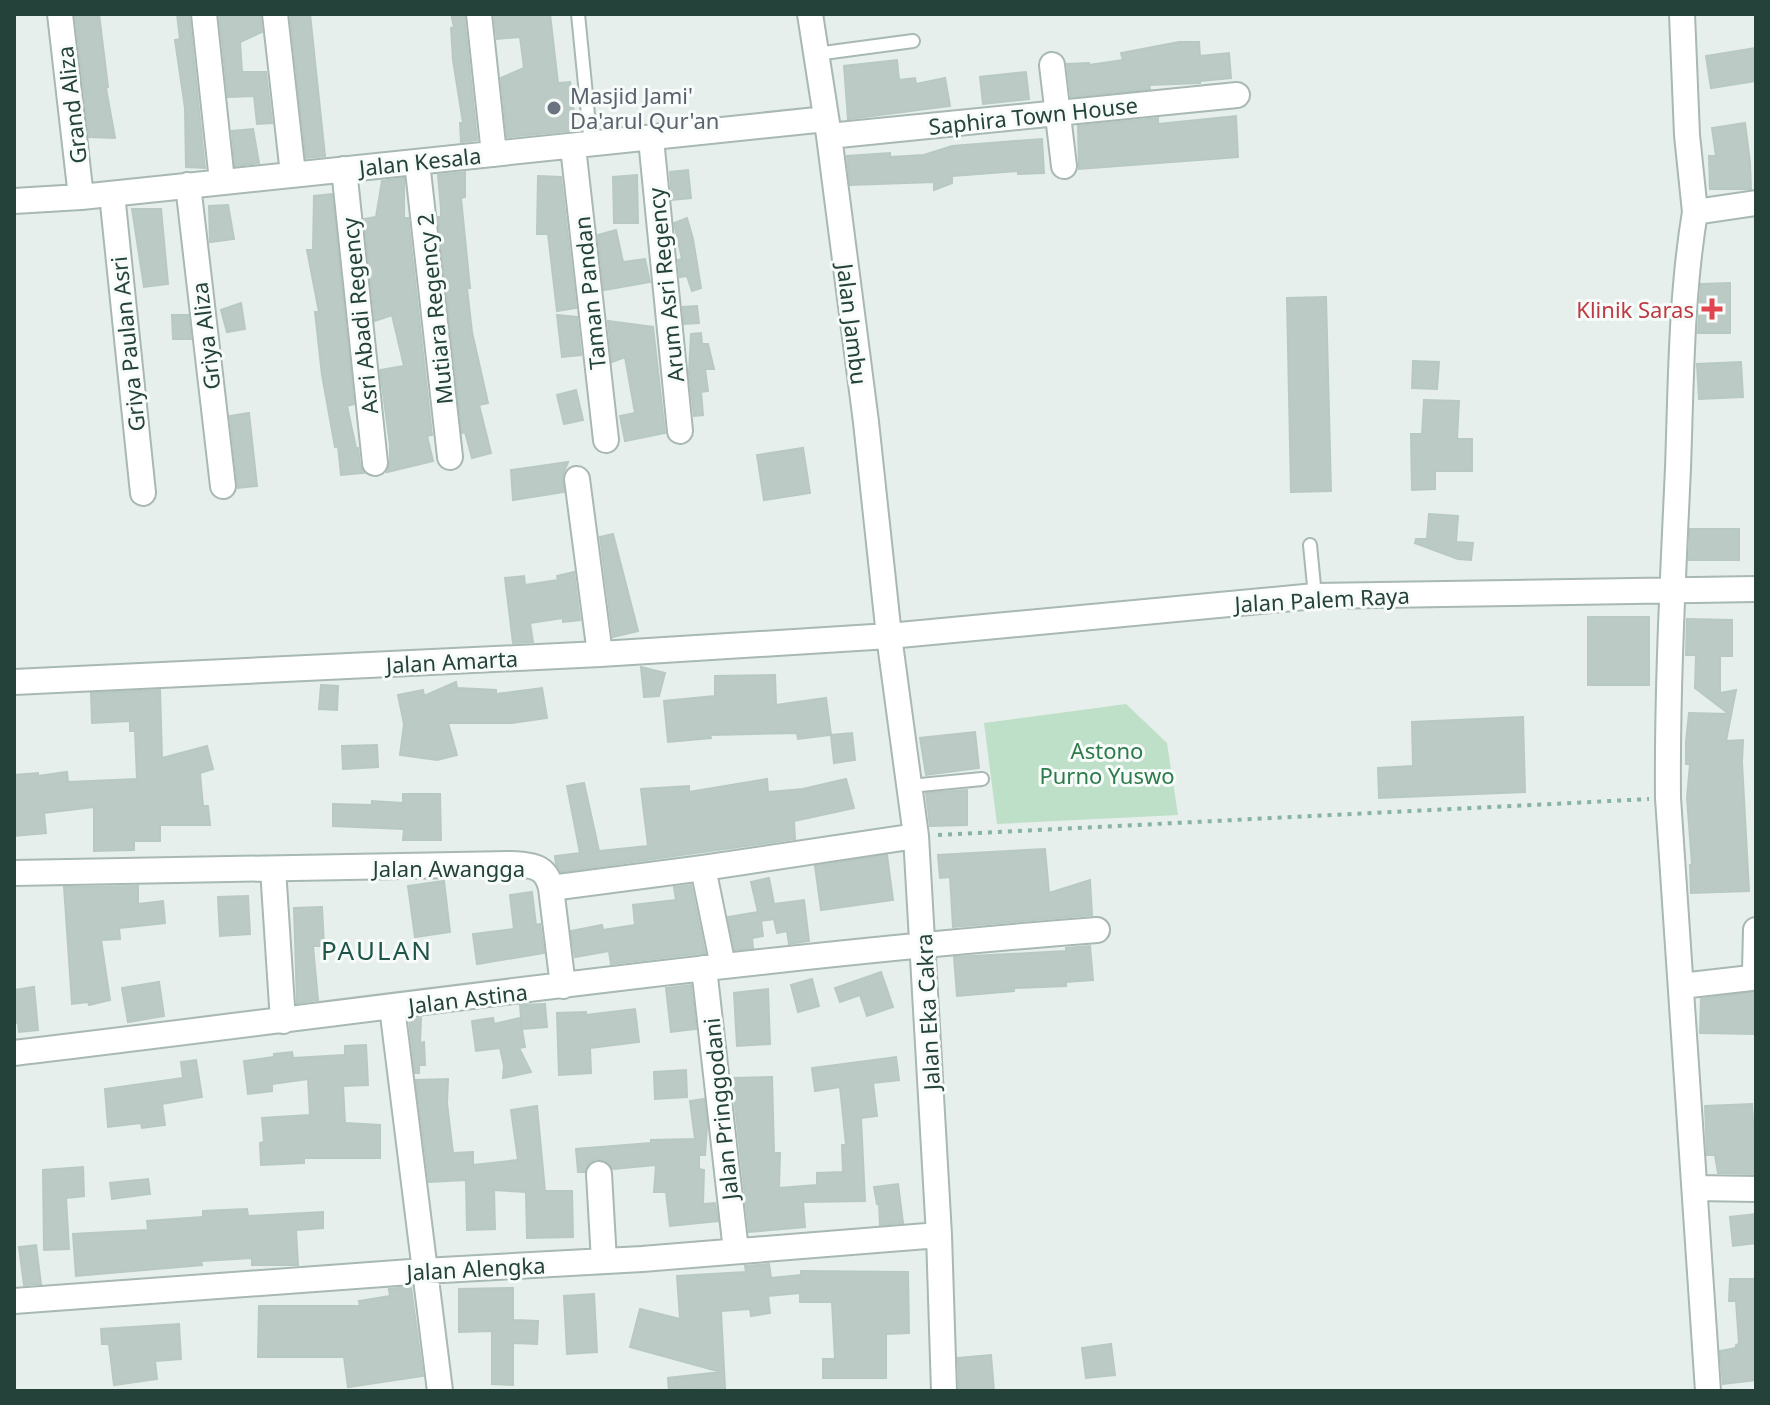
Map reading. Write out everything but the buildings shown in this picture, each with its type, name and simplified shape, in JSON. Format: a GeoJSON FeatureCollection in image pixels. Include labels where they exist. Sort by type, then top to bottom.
{"type":"FeatureCollection","features":[{"type":"Feature","properties":{"kind":"street","name":"Grand Aliza"},"geometry":{"type":"LineString","coordinates":[[60,14],[81,197]]}},
{"type":"Feature","properties":{"kind":"street"},"geometry":{"type":"LineString","coordinates":[[204,14],[222,181]]}},
{"type":"Feature","properties":{"kind":"street"},"geometry":{"type":"LineString","coordinates":[[275,14],[293,174]]}},
{"type":"Feature","properties":{"kind":"street"},"geometry":{"type":"LineString","coordinates":[[479,14],[494,154]]}},
{"type":"Feature","properties":{"kind":"street","name":"Jalan Jambu"},"geometry":{"type":"LineString","coordinates":[[810,14],[864,407],[889,636]]}},
{"type":"Feature","properties":{"kind":"street"},"geometry":{"type":"LineString","coordinates":[[1682,14],[1695,212],[1687,262],[1668,798],[1708,1391]]}},
{"type":"Feature","properties":{"kind":"street"},"geometry":{"type":"LineString","coordinates":[[1052,65],[1064,166]]}},
{"type":"Feature","properties":{"kind":"street","name":"Saphira Town House"},"geometry":{"type":"LineString","coordinates":[[828,128],[1059,113],[1237,95]]}},
{"type":"Feature","properties":{"kind":"street","name":"Jalan Kesala"},"geometry":{"type":"LineString","coordinates":[[14,201],[112,194],[651,139],[828,128]]}},
{"type":"Feature","properties":{"kind":"street","name":"Arum Asri Regency"},"geometry":{"type":"LineString","coordinates":[[651,139],[680,431]]}},
{"type":"Feature","properties":{"kind":"street","name":"Taman Pandan"},"geometry":{"type":"LineString","coordinates":[[582,146],[606,440]]}},
{"type":"Feature","properties":{"kind":"street","name":"Mutiara Regency 2"},"geometry":{"type":"LineString","coordinates":[[417,162],[450,457]]}},
{"type":"Feature","properties":{"kind":"street","name":"Asri Abadi Regency"},"geometry":{"type":"LineString","coordinates":[[344,169],[375,463]]}},
{"type":"Feature","properties":{"kind":"street","name":"Griya Aliza"},"geometry":{"type":"LineString","coordinates":[[188,185],[223,486]]}},
{"type":"Feature","properties":{"kind":"street","name":"Griya Paulan Asri"},"geometry":{"type":"LineString","coordinates":[[112,194],[143,493]]}},
{"type":"Feature","properties":{"kind":"street"},"geometry":{"type":"LineString","coordinates":[[1695,212],[1756,203]]}},
{"type":"Feature","properties":{"kind":"street"},"geometry":{"type":"LineString","coordinates":[[577,479],[600,654]]}},
{"type":"Feature","properties":{"kind":"street","name":"Jalan Palem Raya"},"geometry":{"type":"LineString","coordinates":[[889,636],[1315,596],[1756,589]]}},
{"type":"Feature","properties":{"kind":"street","name":"Jalan Amarta"},"geometry":{"type":"LineString","coordinates":[[14,682],[600,654],[889,636]]}},
{"type":"Feature","properties":{"kind":"street","name":"Jalan Eka Cakra"},"geometry":{"type":"LineString","coordinates":[[889,636],[916,836],[939,1235],[944,1391]]}},
{"type":"Feature","properties":{"kind":"street","name":"Jalan Awangga"},"geometry":{"type":"LineString","coordinates":[[14,873],[528,865],[548,876],[551,888],[916,836]]}},
{"type":"Feature","properties":{"kind":"street","name":"Jalan Pringgodani"},"geometry":{"type":"LineString","coordinates":[[703,868],[714,967],[736,1251]]}},
{"type":"Feature","properties":{"kind":"street"},"geometry":{"type":"LineString","coordinates":[[273,869],[283,1021]]}},
{"type":"Feature","properties":{"kind":"street"},"geometry":{"type":"LineString","coordinates":[[551,888],[563,986]]}},
{"type":"Feature","properties":{"kind":"street","name":"Jalan Astina"},"geometry":{"type":"LineString","coordinates":[[14,1053],[714,967],[923,944],[1097,930]]}},
{"type":"Feature","properties":{"kind":"street"},"geometry":{"type":"LineString","coordinates":[[1681,986],[1751,978],[1755,971],[1756,930]]}},
{"type":"Feature","properties":{"kind":"street"},"geometry":{"type":"LineString","coordinates":[[392,1007],[440,1391]]}},
{"type":"Feature","properties":{"kind":"street"},"geometry":{"type":"LineString","coordinates":[[599,1174],[604,1261]]}},
{"type":"Feature","properties":{"kind":"street"},"geometry":{"type":"LineString","coordinates":[[1695,1188],[1756,1189]]}},
{"type":"Feature","properties":{"kind":"street","name":"Jalan Alengka"},"geometry":{"type":"LineString","coordinates":[[14,1301],[939,1235]]}},
{"type":"Feature","properties":{"kind":"lane"},"geometry":{"type":"LineString","coordinates":[[578,14],[582,146]]}},
{"type":"Feature","properties":{"kind":"lane"},"geometry":{"type":"LineString","coordinates":[[816,54],[913,41]]}},
{"type":"Feature","properties":{"kind":"lane"},"geometry":{"type":"LineString","coordinates":[[1310,545],[1315,596]]}},
{"type":"Feature","properties":{"kind":"lane"},"geometry":{"type":"LineString","coordinates":[[910,786],[982,779]]}},
{"type":"Feature","properties":{"kind":"path"},"geometry":{"type":"LineString","coordinates":[[916,836],[1668,798]]}},
{"type":"Feature","properties":{"kind":"green space","name":"Astono Purno Yuswo"},"geometry":{"type":"Polygon","coordinates":[[[1126,704],[1167,743],[1178,815],[997,824],[984,723],[1126,704]]]}},
{"type":"Feature","properties":{"kind":"place","name":"Masjid Jami' Da'arul Qur'an"},"geometry":{"type":"Point","coordinates":[554,108]}},
{"type":"Feature","properties":{"kind":"place","name":"Klinik Saras"},"geometry":{"type":"Point","coordinates":[1712,309]}},
{"type":"Feature","properties":{"kind":"district","name":"PAULAN"},"geometry":{"type":"Point","coordinates":[377,950]}}]}
